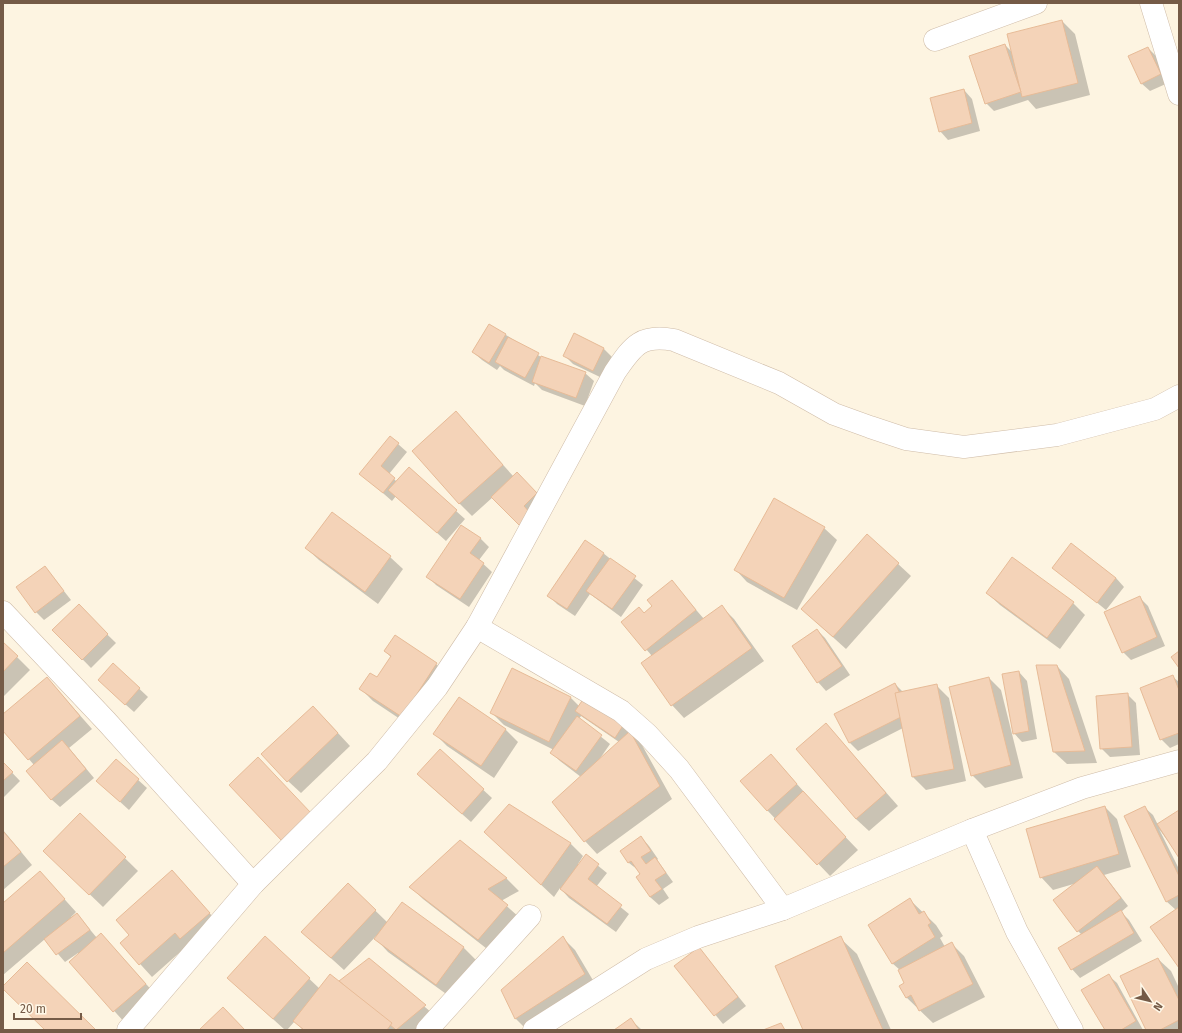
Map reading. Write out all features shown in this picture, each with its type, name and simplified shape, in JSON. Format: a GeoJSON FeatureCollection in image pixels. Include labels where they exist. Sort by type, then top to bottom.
{"type":"FeatureCollection","features":[{"type":"Feature","properties":{"kind":"street"},"geometry":{"type":"LineString","coordinates":[[935,40],[1036,3]]}},
{"type":"Feature","properties":{"kind":"street"},"geometry":{"type":"LineString","coordinates":[[1151,3],[1179,94]]}},
{"type":"Feature","properties":{"kind":"street"},"geometry":{"type":"LineString","coordinates":[[128,1030],[253,884],[377,761],[437,687],[477,627],[615,372],[628,354],[641,342],[658,337],[674,340],[779,383],[834,414],[870,428],[906,439],[964,447],[1057,435],[1155,409],[1179,396]]}},
{"type":"Feature","properties":{"kind":"street"},"geometry":{"type":"LineString","coordinates":[[3,612],[107,722],[253,884]]}},
{"type":"Feature","properties":{"kind":"street"},"geometry":{"type":"LineString","coordinates":[[477,627],[621,711],[647,734],[679,769],[783,909]]}},
{"type":"Feature","properties":{"kind":"street"},"geometry":{"type":"LineString","coordinates":[[534,1030],[646,959],[698,937],[783,909],[972,830],[1082,788],[1179,761]]}},
{"type":"Feature","properties":{"kind":"street"},"geometry":{"type":"LineString","coordinates":[[972,830],[1017,932],[1072,1030]]}},
{"type":"Feature","properties":{"kind":"street"},"geometry":{"type":"LineString","coordinates":[[427,1030],[530,916]]}},
{"type":"Feature","properties":{"kind":"building"},"geometry":{"type":"Polygon","coordinates":[[[1062,20],[1078,83],[1022,97],[1007,34],[1062,20]]]}},
{"type":"Feature","properties":{"kind":"building"},"geometry":{"type":"Polygon","coordinates":[[[1005,44],[1021,92],[985,104],[969,56],[1005,44]]]}},
{"type":"Feature","properties":{"kind":"building"},"geometry":{"type":"Polygon","coordinates":[[[1148,47],[1161,74],[1141,84],[1128,56],[1148,47]]]}},
{"type":"Feature","properties":{"kind":"building"},"geometry":{"type":"Polygon","coordinates":[[[964,89],[972,123],[939,132],[930,98],[964,89]]]}},
{"type":"Feature","properties":{"kind":"building"},"geometry":{"type":"Polygon","coordinates":[[[489,324],[506,334],[489,363],[472,352],[489,324]]]}},
{"type":"Feature","properties":{"kind":"building"},"geometry":{"type":"Polygon","coordinates":[[[574,333],[604,348],[593,371],[563,356],[574,333]]]}},
{"type":"Feature","properties":{"kind":"building"},"geometry":{"type":"Polygon","coordinates":[[[508,337],[539,353],[525,378],[495,362],[508,337]]]}},
{"type":"Feature","properties":{"kind":"building"},"geometry":{"type":"Polygon","coordinates":[[[541,356],[586,372],[576,398],[532,382],[541,356]]]}},
{"type":"Feature","properties":{"kind":"building"},"geometry":{"type":"Polygon","coordinates":[[[456,411],[503,465],[459,504],[412,451],[456,411]]]}},
{"type":"Feature","properties":{"kind":"building"},"geometry":{"type":"Polygon","coordinates":[[[390,436],[399,443],[381,466],[395,478],[383,493],[359,474],[390,436]]]}},
{"type":"Feature","properties":{"kind":"building"},"geometry":{"type":"Polygon","coordinates":[[[409,467],[457,510],[437,533],[388,490],[409,467]]]}},
{"type":"Feature","properties":{"kind":"building"},"geometry":{"type":"Polygon","coordinates":[[[517,472],[537,493],[524,506],[531,514],[519,525],[491,497],[517,472]]]}},
{"type":"Feature","properties":{"kind":"building"},"geometry":{"type":"Polygon","coordinates":[[[774,498],[825,527],[784,598],[734,570],[774,498]]]}},
{"type":"Feature","properties":{"kind":"building"},"geometry":{"type":"Polygon","coordinates":[[[332,512],[391,556],[365,592],[305,548],[332,512]]]}},
{"type":"Feature","properties":{"kind":"building"},"geometry":{"type":"Polygon","coordinates":[[[461,525],[481,538],[470,553],[484,563],[460,599],[426,577],[461,525]]]}},
{"type":"Feature","properties":{"kind":"building"},"geometry":{"type":"Polygon","coordinates":[[[867,534],[899,563],[833,637],[801,609],[867,534]]]}},
{"type":"Feature","properties":{"kind":"building"},"geometry":{"type":"Polygon","coordinates":[[[585,540],[604,553],[567,609],[547,596],[585,540]]]}},
{"type":"Feature","properties":{"kind":"building"},"geometry":{"type":"Polygon","coordinates":[[[1071,543],[1116,578],[1097,603],[1052,568],[1071,543]]]}},
{"type":"Feature","properties":{"kind":"building"},"geometry":{"type":"Polygon","coordinates":[[[1012,557],[1074,602],[1047,638],[986,593],[1012,557]]]}},
{"type":"Feature","properties":{"kind":"building"},"geometry":{"type":"Polygon","coordinates":[[[610,558],[636,576],[612,609],[586,591],[610,558]]]}},
{"type":"Feature","properties":{"kind":"building"},"geometry":{"type":"Polygon","coordinates":[[[45,566],[64,591],[35,613],[16,587],[45,566]]]}},
{"type":"Feature","properties":{"kind":"building"},"geometry":{"type":"Polygon","coordinates":[[[672,580],[696,610],[645,651],[621,622],[639,607],[644,613],[652,606],[647,600],[672,580]]]}},
{"type":"Feature","properties":{"kind":"building"},"geometry":{"type":"Polygon","coordinates":[[[1140,596],[1157,637],[1122,653],[1104,612],[1140,596]]]}},
{"type":"Feature","properties":{"kind":"building"},"geometry":{"type":"Polygon","coordinates":[[[79,604],[108,634],[82,660],[52,630],[79,604]]]}},
{"type":"Feature","properties":{"kind":"building"},"geometry":{"type":"Polygon","coordinates":[[[722,605],[752,648],[671,706],[641,663],[722,605]]]}},
{"type":"Feature","properties":{"kind":"building"},"geometry":{"type":"Polygon","coordinates":[[[817,629],[842,666],[817,683],[792,646],[817,629]]]}},
{"type":"Feature","properties":{"kind":"building"},"geometry":{"type":"Polygon","coordinates":[[[395,635],[437,663],[402,717],[359,689],[370,673],[377,677],[391,656],[384,651],[395,635]]]}},
{"type":"Feature","properties":{"kind":"building"},"geometry":{"type":"Polygon","coordinates":[[[3,642],[18,656],[3,672],[3,642]]]}},
{"type":"Feature","properties":{"kind":"building"},"geometry":{"type":"Polygon","coordinates":[[[1179,651],[1179,668],[1171,657],[1179,651]]]}},
{"type":"Feature","properties":{"kind":"building"},"geometry":{"type":"Polygon","coordinates":[[[113,663],[140,688],[125,705],[98,680],[113,663]]]}},
{"type":"Feature","properties":{"kind":"building"},"geometry":{"type":"Polygon","coordinates":[[[1036,665],[1057,665],[1085,751],[1053,752],[1036,665]]]}},
{"type":"Feature","properties":{"kind":"building"},"geometry":{"type":"Polygon","coordinates":[[[512,668],[571,697],[549,742],[490,713],[512,668]]]}},
{"type":"Feature","properties":{"kind":"building"},"geometry":{"type":"Polygon","coordinates":[[[1019,671],[1029,731],[1013,734],[1002,674],[1019,671]]]}},
{"type":"Feature","properties":{"kind":"building"},"geometry":{"type":"Polygon","coordinates":[[[1173,675],[1179,690],[1179,733],[1160,740],[1140,688],[1173,675]]]}},
{"type":"Feature","properties":{"kind":"building"},"geometry":{"type":"Polygon","coordinates":[[[47,677],[80,716],[28,760],[3,731],[3,714],[47,677]]]}},
{"type":"Feature","properties":{"kind":"building"},"geometry":{"type":"Polygon","coordinates":[[[989,677],[1011,765],[971,776],[949,687],[989,677]]]}},
{"type":"Feature","properties":{"kind":"building"},"geometry":{"type":"Polygon","coordinates":[[[895,683],[909,713],[849,743],[834,714],[895,683]]]}},
{"type":"Feature","properties":{"kind":"building"},"geometry":{"type":"Polygon","coordinates":[[[937,684],[954,769],[912,777],[895,693],[937,684]]]}},
{"type":"Feature","properties":{"kind":"building"},"geometry":{"type":"Polygon","coordinates":[[[1128,693],[1132,747],[1100,749],[1096,696],[1128,693]]]}},
{"type":"Feature","properties":{"kind":"building"},"geometry":{"type":"Polygon","coordinates":[[[459,697],[506,729],[481,766],[433,734],[459,697]]]}},
{"type":"Feature","properties":{"kind":"building"},"geometry":{"type":"Polygon","coordinates":[[[584,698],[624,724],[615,738],[575,711],[584,698]]]}},
{"type":"Feature","properties":{"kind":"building"},"geometry":{"type":"Polygon","coordinates":[[[313,706],[338,733],[287,782],[261,754],[313,706]]]}},
{"type":"Feature","properties":{"kind":"building"},"geometry":{"type":"Polygon","coordinates":[[[577,716],[602,735],[576,771],[550,753],[577,716]]]}},
{"type":"Feature","properties":{"kind":"building"},"geometry":{"type":"Polygon","coordinates":[[[826,723],[886,793],[856,819],[796,749],[826,723]]]}},
{"type":"Feature","properties":{"kind":"building"},"geometry":{"type":"Polygon","coordinates":[[[630,731],[660,786],[584,842],[552,802],[630,731]]]}},
{"type":"Feature","properties":{"kind":"building"},"geometry":{"type":"Polygon","coordinates":[[[62,740],[86,769],[51,800],[26,771],[62,740]]]}},
{"type":"Feature","properties":{"kind":"building"},"geometry":{"type":"Polygon","coordinates":[[[440,749],[484,789],[462,814],[417,774],[440,749]]]}},
{"type":"Feature","properties":{"kind":"building"},"geometry":{"type":"Polygon","coordinates":[[[771,754],[797,784],[767,811],[740,781],[771,754]]]}},
{"type":"Feature","properties":{"kind":"building"},"geometry":{"type":"Polygon","coordinates":[[[258,757],[311,813],[282,841],[229,785],[258,757]]]}},
{"type":"Feature","properties":{"kind":"building"},"geometry":{"type":"Polygon","coordinates":[[[116,759],[139,779],[120,802],[96,781],[116,759]]]}},
{"type":"Feature","properties":{"kind":"building"},"geometry":{"type":"Polygon","coordinates":[[[3,762],[13,772],[3,781],[3,762]]]}},
{"type":"Feature","properties":{"kind":"building"},"geometry":{"type":"Polygon","coordinates":[[[803,791],[846,837],[817,865],[774,819],[803,791]]]}},
{"type":"Feature","properties":{"kind":"building"},"geometry":{"type":"Polygon","coordinates":[[[509,804],[571,843],[541,885],[484,832],[509,804]]]}},
{"type":"Feature","properties":{"kind":"building"},"geometry":{"type":"Polygon","coordinates":[[[1105,806],[1119,854],[1040,878],[1026,829],[1105,806]]]}},
{"type":"Feature","properties":{"kind":"building"},"geometry":{"type":"Polygon","coordinates":[[[1145,806],[1179,876],[1179,895],[1166,902],[1124,816],[1145,806]]]}},
{"type":"Feature","properties":{"kind":"building"},"geometry":{"type":"Polygon","coordinates":[[[1179,810],[1179,858],[1157,824],[1179,810]]]}},
{"type":"Feature","properties":{"kind":"building"},"geometry":{"type":"Polygon","coordinates":[[[80,813],[126,857],[89,895],[43,851],[80,813]]]}},
{"type":"Feature","properties":{"kind":"building"},"geometry":{"type":"Polygon","coordinates":[[[3,831],[21,852],[3,867],[3,831]]]}},
{"type":"Feature","properties":{"kind":"building"},"geometry":{"type":"Polygon","coordinates":[[[641,836],[651,851],[641,857],[646,864],[655,857],[666,873],[655,880],[662,889],[650,897],[636,877],[640,874],[631,861],[628,863],[620,851],[641,836]]]}},
{"type":"Feature","properties":{"kind":"building"},"geometry":{"type":"Polygon","coordinates":[[[460,840],[507,878],[488,889],[508,905],[478,940],[409,887],[460,840]]]}},
{"type":"Feature","properties":{"kind":"building"},"geometry":{"type":"Polygon","coordinates":[[[586,854],[599,864],[588,879],[622,905],[607,924],[560,889],[586,854]]]}},
{"type":"Feature","properties":{"kind":"building"},"geometry":{"type":"Polygon","coordinates":[[[1097,866],[1121,898],[1077,932],[1053,900],[1097,866]]]}},
{"type":"Feature","properties":{"kind":"building"},"geometry":{"type":"Polygon","coordinates":[[[172,870],[210,913],[180,939],[175,933],[139,965],[120,943],[129,935],[116,920],[172,870]]]}},
{"type":"Feature","properties":{"kind":"building"},"geometry":{"type":"Polygon","coordinates":[[[40,871],[65,899],[3,953],[3,903],[40,871]]]}},
{"type":"Feature","properties":{"kind":"building"},"geometry":{"type":"Polygon","coordinates":[[[348,883],[376,910],[331,958],[301,932],[348,883]]]}},
{"type":"Feature","properties":{"kind":"building"},"geometry":{"type":"Polygon","coordinates":[[[910,898],[919,914],[924,911],[931,923],[928,925],[935,937],[892,964],[868,925],[910,898]]]}},
{"type":"Feature","properties":{"kind":"building"},"geometry":{"type":"Polygon","coordinates":[[[402,902],[464,947],[436,985],[374,939],[402,902]]]}},
{"type":"Feature","properties":{"kind":"building"},"geometry":{"type":"Polygon","coordinates":[[[1179,907],[1179,968],[1150,927],[1179,907]]]}},
{"type":"Feature","properties":{"kind":"building"},"geometry":{"type":"Polygon","coordinates":[[[1121,910],[1134,933],[1071,970],[1058,948],[1121,910]]]}},
{"type":"Feature","properties":{"kind":"building"},"geometry":{"type":"Polygon","coordinates":[[[77,913],[90,930],[56,955],[44,939],[77,913]]]}},
{"type":"Feature","properties":{"kind":"building"},"geometry":{"type":"Polygon","coordinates":[[[101,933],[146,984],[113,1012],[69,962],[101,933]]]}},
{"type":"Feature","properties":{"kind":"building"},"geometry":{"type":"Polygon","coordinates":[[[265,936],[310,978],[273,1019],[227,978],[265,936]]]}},
{"type":"Feature","properties":{"kind":"building"},"geometry":{"type":"Polygon","coordinates":[[[563,936],[585,974],[515,1019],[501,990],[563,936]]]}},
{"type":"Feature","properties":{"kind":"building"},"geometry":{"type":"Polygon","coordinates":[[[841,936],[883,1030],[803,1030],[775,966],[841,936]]]}},
{"type":"Feature","properties":{"kind":"building"},"geometry":{"type":"Polygon","coordinates":[[[952,942],[973,984],[919,1011],[911,995],[906,998],[899,986],[904,983],[898,970],[952,942]]]}},
{"type":"Feature","properties":{"kind":"building"},"geometry":{"type":"Polygon","coordinates":[[[699,947],[738,997],[714,1016],[674,966],[699,947]]]}},
{"type":"Feature","properties":{"kind":"building"},"geometry":{"type":"Polygon","coordinates":[[[369,958],[426,1005],[396,1030],[339,981],[369,958]]]}},
{"type":"Feature","properties":{"kind":"building"},"geometry":{"type":"Polygon","coordinates":[[[1158,958],[1179,1000],[1179,1020],[1160,1030],[1146,1030],[1120,976],[1158,958]]]}},
{"type":"Feature","properties":{"kind":"building"},"geometry":{"type":"Polygon","coordinates":[[[27,962],[96,1030],[45,1030],[3,989],[3,986],[27,962]]]}},
{"type":"Feature","properties":{"kind":"building"},"geometry":{"type":"Polygon","coordinates":[[[330,974],[392,1023],[387,1030],[304,1030],[293,1021],[330,974]]]}},
{"type":"Feature","properties":{"kind":"building"},"geometry":{"type":"Polygon","coordinates":[[[1109,974],[1136,1021],[1121,1030],[1105,1030],[1081,990],[1109,974]]]}},
{"type":"Feature","properties":{"kind":"building"},"geometry":{"type":"Polygon","coordinates":[[[223,1007],[245,1030],[199,1030],[223,1007]]]}},
{"type":"Feature","properties":{"kind":"building"},"geometry":{"type":"Polygon","coordinates":[[[631,1018],[639,1030],[614,1030],[631,1018]]]}},
{"type":"Feature","properties":{"kind":"building"},"geometry":{"type":"Polygon","coordinates":[[[781,1023],[785,1030],[763,1030],[781,1023]]]}}]}
